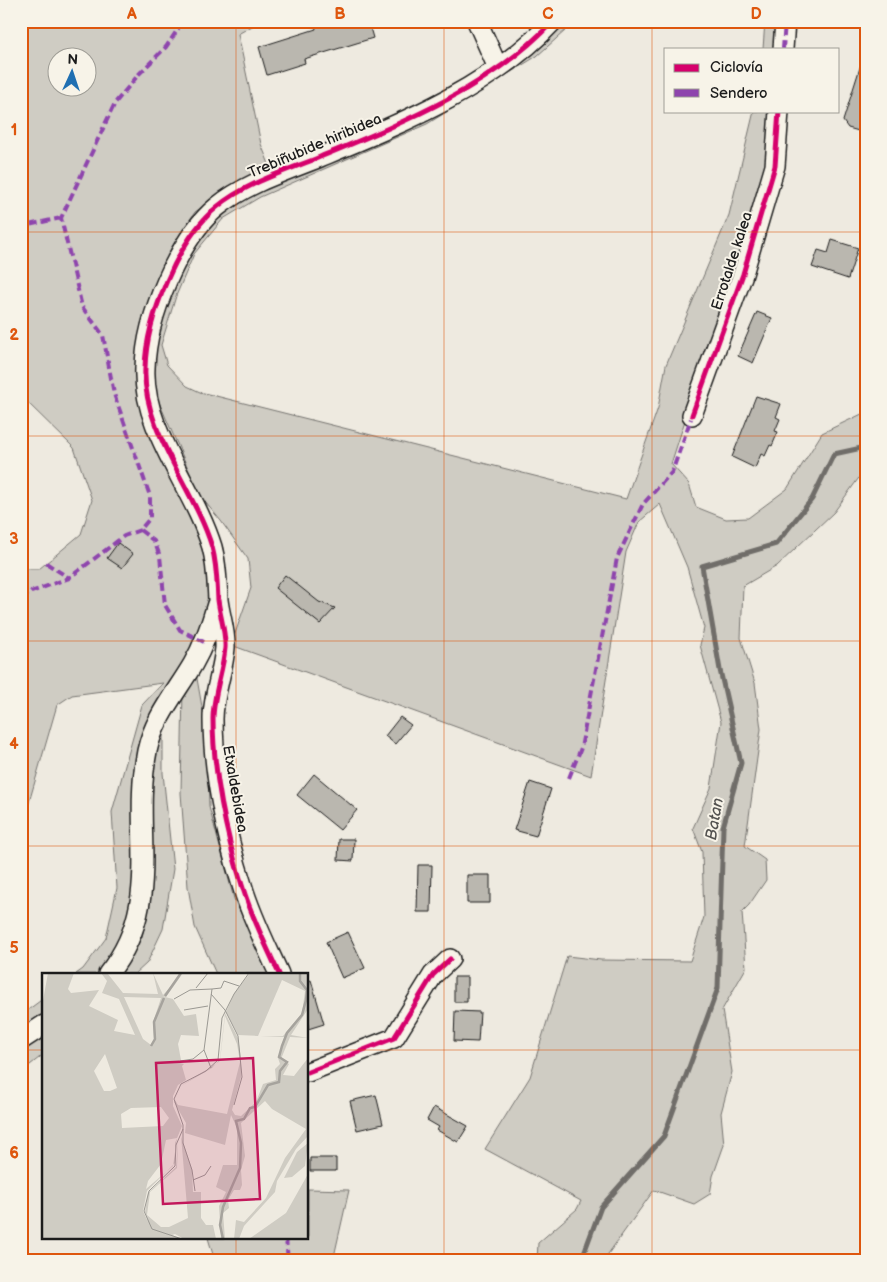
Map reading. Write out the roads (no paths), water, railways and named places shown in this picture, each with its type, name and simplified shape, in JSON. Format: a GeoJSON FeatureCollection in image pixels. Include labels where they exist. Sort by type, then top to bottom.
{"type":"FeatureCollection","features":[{"type":"Feature","properties":{"kind":"street"},"geometry":{"type":"LineString","coordinates":[[477,21],[498,68]]}},
{"type":"Feature","properties":{"kind":"street","name":"Trebiñubide hiribidea"},"geometry":{"type":"LineString","coordinates":[[218,601],[218,574],[206,530],[157,428],[146,390],[144,370],[149,335],[170,273],[181,250],[192,232],[205,218],[220,205],[248,187],[415,116],[498,68],[539,37],[553,21]]}},
{"type":"Feature","properties":{"kind":"street"},"geometry":{"type":"LineString","coordinates":[[783,48],[785,21]]}},
{"type":"Feature","properties":{"kind":"street","name":"Errotalde kalea"},"geometry":{"type":"LineString","coordinates":[[692,415],[744,274],[775,166],[779,112]]}},
{"type":"Feature","properties":{"kind":"street"},"geometry":{"type":"LineString","coordinates":[[109,973],[129,943],[142,902],[142,806],[148,749],[155,725],[204,642],[218,601]]}},
{"type":"Feature","properties":{"kind":"street","name":"Etxaldebidea"},"geometry":{"type":"LineString","coordinates":[[218,601],[225,646],[213,715],[214,739],[224,813],[242,886],[279,973]]}},
{"type":"Feature","properties":{"kind":"street"},"geometry":{"type":"LineString","coordinates":[[309,1072],[394,1038],[433,975],[450,960]]}},
{"type":"Feature","properties":{"kind":"street"},"geometry":{"type":"LineString","coordinates":[[21,1040],[42,1026]]}},
{"type":"Feature","properties":{"kind":"waterway","name":"Batan"},"geometry":{"type":"LineString","coordinates":[[581,1261],[601,1207],[664,1136],[718,988],[723,827],[741,763],[720,670],[702,566],[776,544],[812,499],[834,454],[866,447]]}}]}
